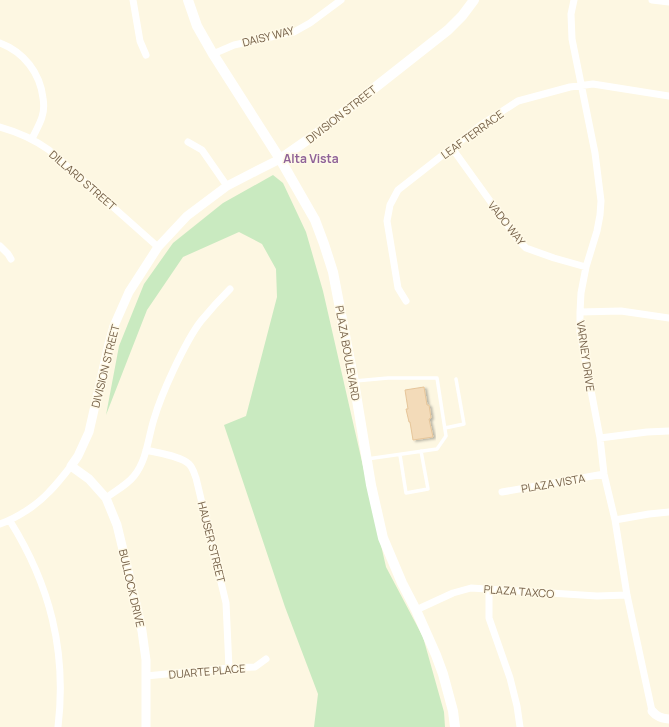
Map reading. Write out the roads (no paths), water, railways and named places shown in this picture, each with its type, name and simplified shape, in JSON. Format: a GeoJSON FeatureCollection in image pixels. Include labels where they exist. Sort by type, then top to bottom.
{"type":"FeatureCollection","features":[{"type":"Feature","properties":{"kind":"main road","name":"PLAZA BOULEVARD"},"geometry":{"type":"LineString","coordinates":[[188,0],[197,26],[213,54],[280,159],[315,220],[334,272],[371,485],[383,538],[402,583],[436,655],[443,674],[452,711],[454,727]]}},
{"type":"Feature","properties":{"kind":"main road","name":"DIVISION STREET"},"geometry":{"type":"LineString","coordinates":[[280,159],[316,134],[448,30],[462,16],[474,0]]}},
{"type":"Feature","properties":{"kind":"street"},"geometry":{"type":"LineString","coordinates":[[134,0],[140,41],[146,55]]}},
{"type":"Feature","properties":{"kind":"street","name":"DAISY WAY"},"geometry":{"type":"LineString","coordinates":[[213,54],[234,45],[294,32],[310,23],[341,0]]}},
{"type":"Feature","properties":{"kind":"street","name":"VARNEY DRIVE"},"geometry":{"type":"LineString","coordinates":[[574,0],[571,14],[572,39],[595,153],[601,201],[597,231],[586,267],[581,293],[580,332],[600,438],[604,474],[614,520],[627,595],[652,711]]}},
{"type":"Feature","properties":{"kind":"street"},"geometry":{"type":"LineString","coordinates":[[652,0],[669,2]]}},
{"type":"Feature","properties":{"kind":"street"},"geometry":{"type":"LineString","coordinates":[[0,43],[14,50],[24,58],[32,68],[40,83],[43,100],[43,113],[32,139]]}},
{"type":"Feature","properties":{"kind":"street","name":"LEAF TERRACE"},"geometry":{"type":"LineString","coordinates":[[406,301],[398,288],[387,216],[390,205],[398,190],[492,118],[518,101],[570,87],[593,84],[669,96]]}},
{"type":"Feature","properties":{"kind":"street","name":"DILLARD STREET"},"geometry":{"type":"LineString","coordinates":[[0,127],[32,139],[49,150],[158,247]]}},
{"type":"Feature","properties":{"kind":"street"},"geometry":{"type":"LineString","coordinates":[[188,142],[202,150],[227,186]]}},
{"type":"Feature","properties":{"kind":"street","name":"VADO WAY"},"geometry":{"type":"LineString","coordinates":[[452,148],[515,236],[526,248],[586,267]]}},
{"type":"Feature","properties":{"kind":"street","name":"DIVISION STREET"},"geometry":{"type":"LineString","coordinates":[[0,524],[10,521],[48,493],[78,456],[89,432],[114,326],[129,292],[158,247],[187,216],[227,186],[280,159]]}},
{"type":"Feature","properties":{"kind":"street"},"geometry":{"type":"LineString","coordinates":[[0,246],[10,258]]}},
{"type":"Feature","properties":{"kind":"street"},"geometry":{"type":"LineString","coordinates":[[106,498],[122,487],[139,470],[154,418],[166,386],[182,353],[201,322],[230,289]]}},
{"type":"Feature","properties":{"kind":"street"},"geometry":{"type":"LineString","coordinates":[[580,312],[621,311],[669,318]]}},
{"type":"Feature","properties":{"kind":"street"},"geometry":{"type":"LineString","coordinates":[[600,438],[647,432],[669,431]]}},
{"type":"Feature","properties":{"kind":"street","name":"HAUSER STREET"},"geometry":{"type":"LineString","coordinates":[[146,450],[183,459],[190,464],[193,470],[226,603],[229,668]]}},
{"type":"Feature","properties":{"kind":"street","name":"BULLOCK DRIVE"},"geometry":{"type":"LineString","coordinates":[[71,466],[89,479],[106,498],[117,525],[138,612],[146,660],[146,727]]}},
{"type":"Feature","properties":{"kind":"street","name":"PLAZA VISTA"},"geometry":{"type":"LineString","coordinates":[[502,492],[604,474]]}},
{"type":"Feature","properties":{"kind":"street"},"geometry":{"type":"LineString","coordinates":[[614,520],[669,512]]}},
{"type":"Feature","properties":{"kind":"street"},"geometry":{"type":"LineString","coordinates":[[10,521],[27,550],[51,614],[58,646],[61,677],[61,709],[58,727]]}},
{"type":"Feature","properties":{"kind":"street","name":"PLAZA TAXCO"},"geometry":{"type":"LineString","coordinates":[[416,610],[453,593],[471,588],[597,596],[627,595]]}},
{"type":"Feature","properties":{"kind":"street"},"geometry":{"type":"LineString","coordinates":[[489,589],[489,618],[510,678],[517,706],[520,727]]}},
{"type":"Feature","properties":{"kind":"street","name":"DUARTE PLACE"},"geometry":{"type":"LineString","coordinates":[[146,676],[255,667],[266,659]]}},
{"type":"Feature","properties":{"kind":"street"},"geometry":{"type":"LineString","coordinates":[[652,711],[655,715],[669,719]]}},
{"type":"Feature","properties":{"kind":"lane"},"geometry":{"type":"LineString","coordinates":[[354,382],[388,378],[437,378],[446,436],[437,449],[367,459]]}},
{"type":"Feature","properties":{"kind":"lane"},"geometry":{"type":"LineString","coordinates":[[445,428],[464,424],[456,379]]}},
{"type":"Feature","properties":{"kind":"lane"},"geometry":{"type":"LineString","coordinates":[[400,455],[406,493],[428,489],[421,451]]}},
{"type":"Feature","properties":{"kind":"district","name":"Alta Vista"},"geometry":{"type":"Point","coordinates":[311,158]}}]}
